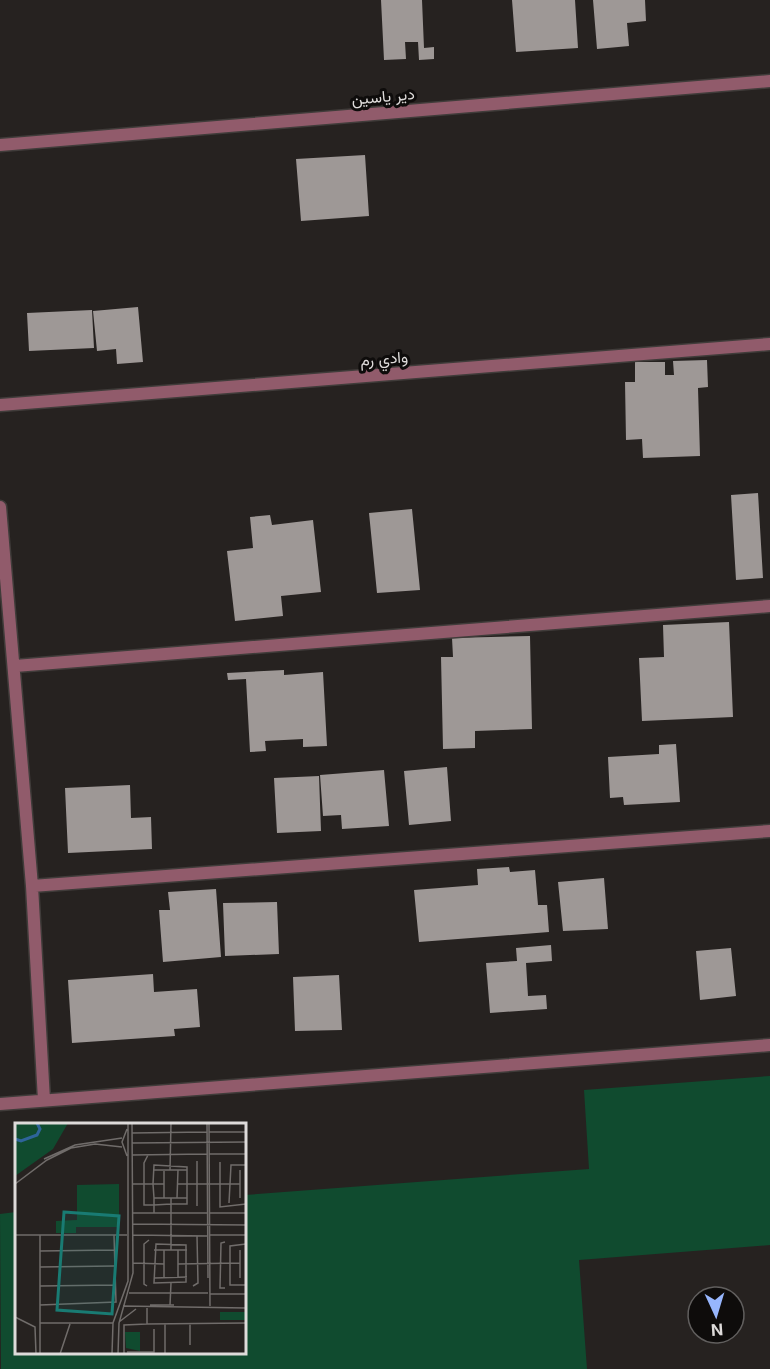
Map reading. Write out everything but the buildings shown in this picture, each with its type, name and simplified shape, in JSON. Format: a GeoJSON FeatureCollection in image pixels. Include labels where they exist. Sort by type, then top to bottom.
{"type":"FeatureCollection","features":[{"type":"Feature","properties":{"kind":"street","name":"دير ياسين"},"geometry":{"type":"LineString","coordinates":[[0,145],[770,81]]}},
{"type":"Feature","properties":{"kind":"street","name":"وادي رم"},"geometry":{"type":"LineString","coordinates":[[0,405],[770,344]]}},
{"type":"Feature","properties":{"kind":"street"},"geometry":{"type":"LineString","coordinates":[[0,507],[32,886],[44,1100]]}},
{"type":"Feature","properties":{"kind":"street"},"geometry":{"type":"LineString","coordinates":[[15,666],[770,606]]}},
{"type":"Feature","properties":{"kind":"street"},"geometry":{"type":"LineString","coordinates":[[32,886],[770,831]]}},
{"type":"Feature","properties":{"kind":"street"},"geometry":{"type":"LineString","coordinates":[[0,1104],[770,1045]]}},
{"type":"Feature","properties":{"kind":"green space"},"geometry":{"type":"Polygon","coordinates":[[[770,1076],[770,1245],[579,1260],[587,1369],[1,1369],[0,1214],[15,1212],[15,1354],[246,1354],[246,1195],[589,1169],[584,1090],[770,1076]]]}}]}
